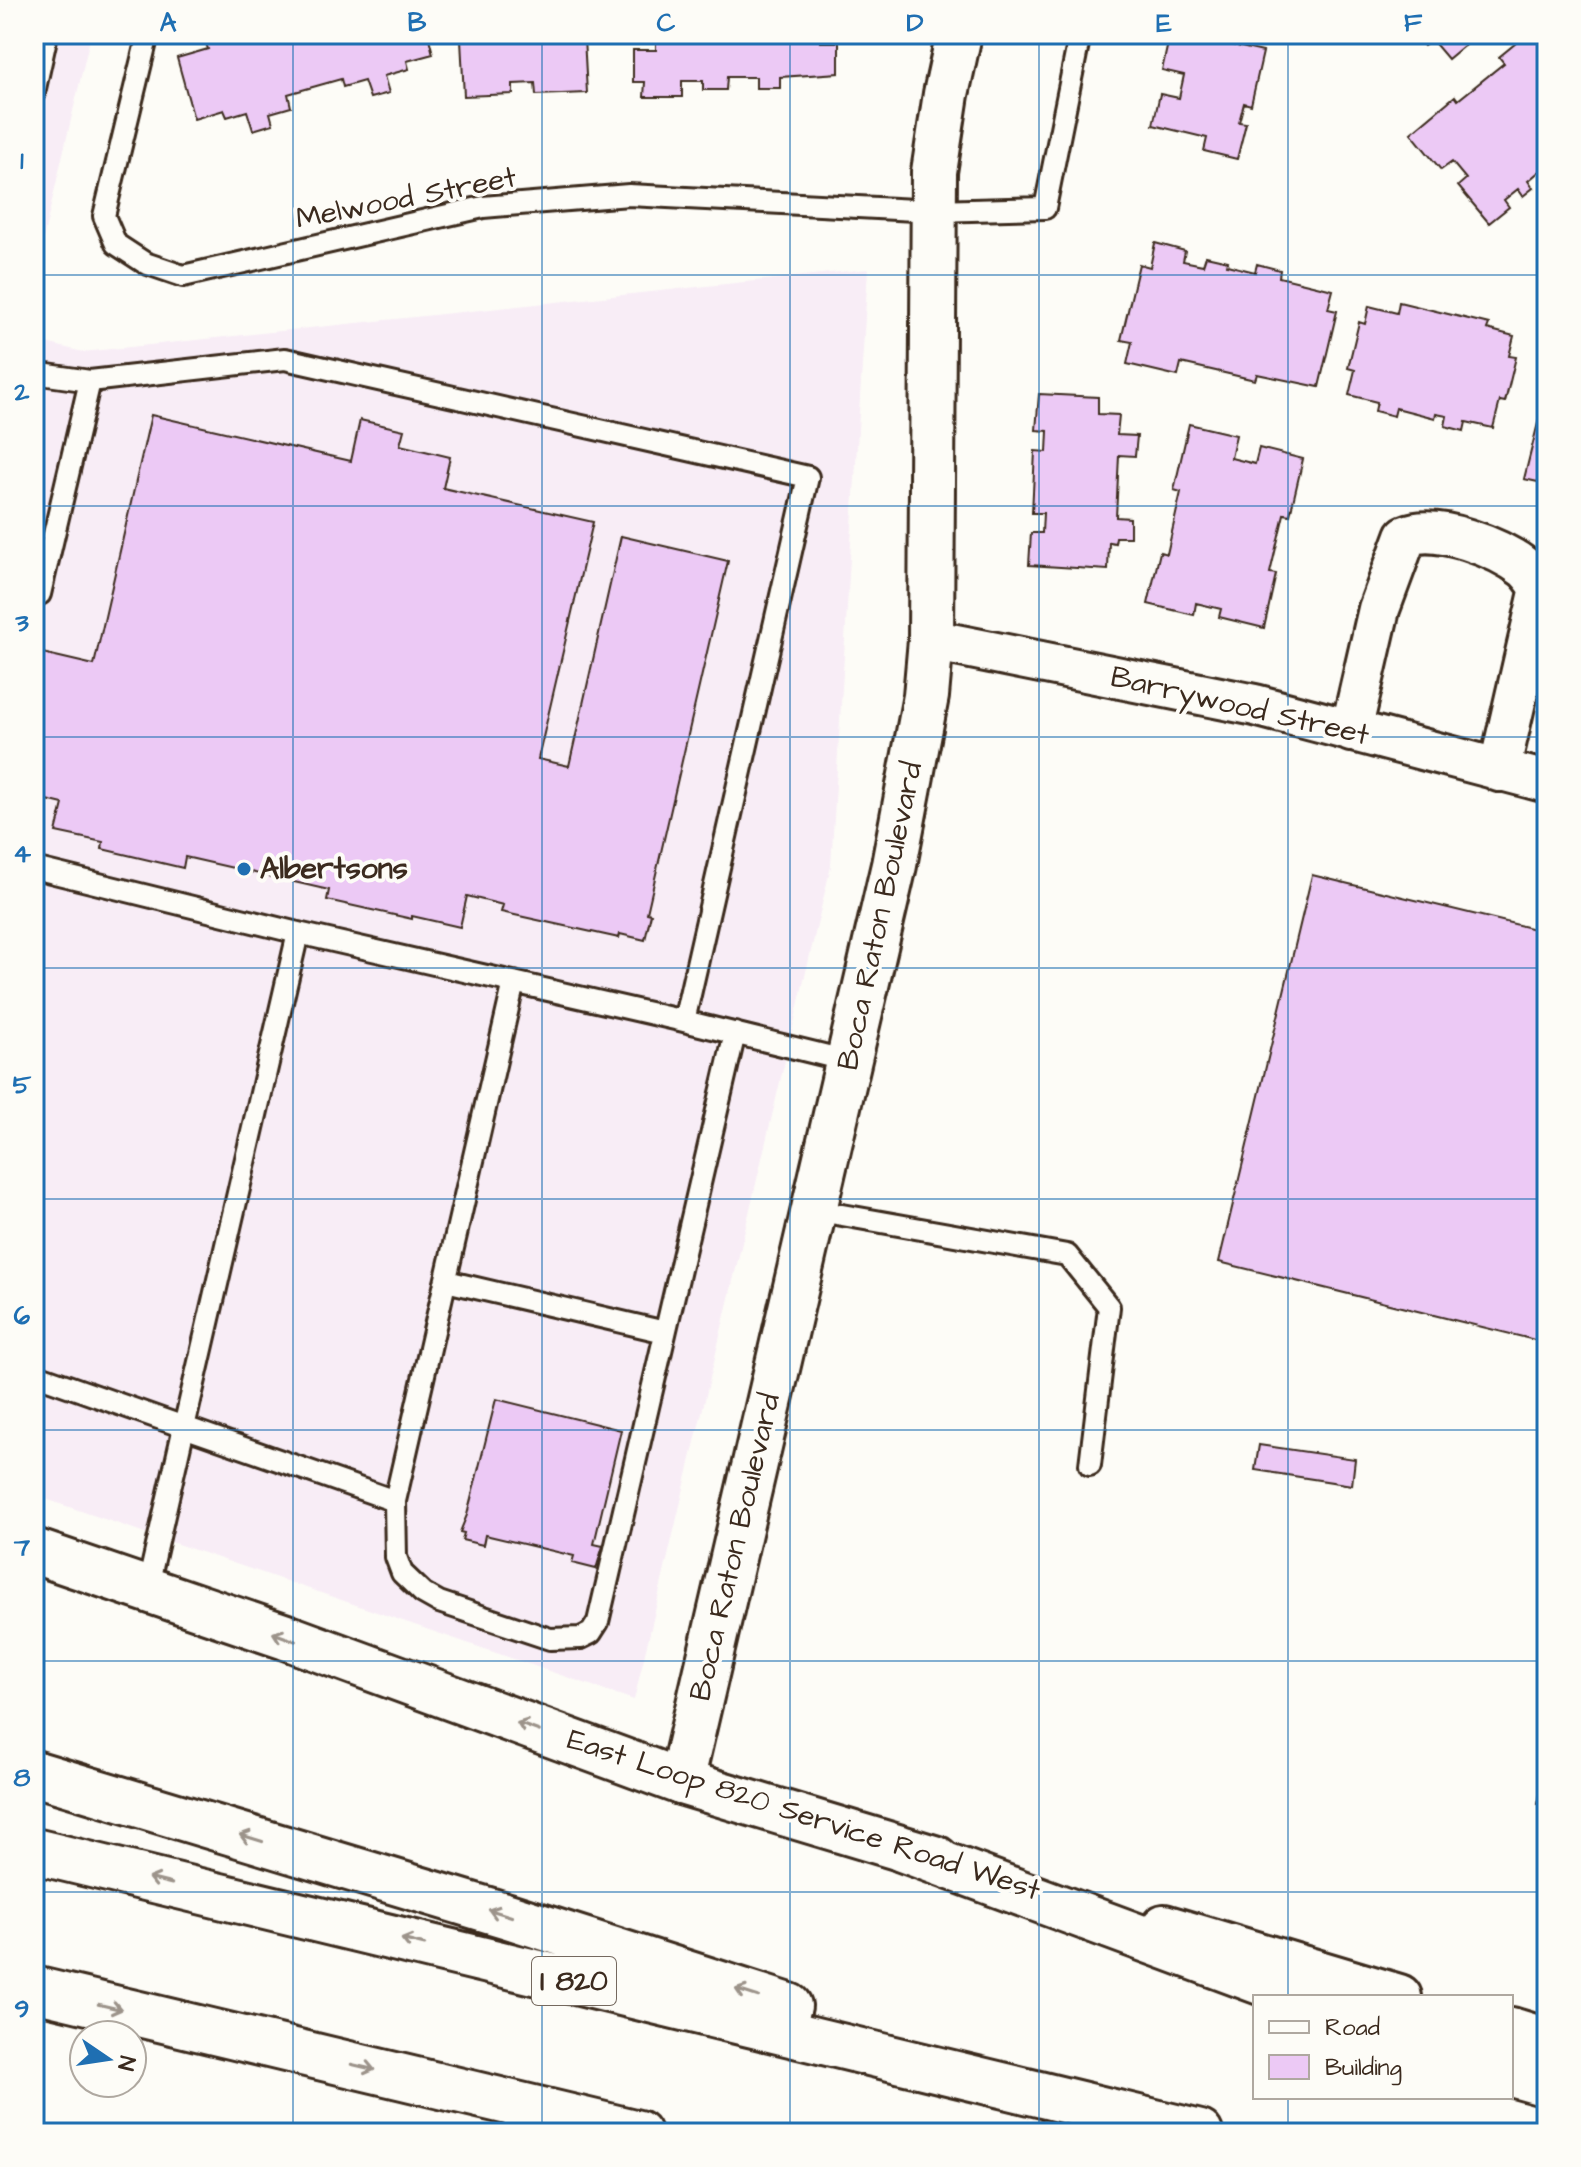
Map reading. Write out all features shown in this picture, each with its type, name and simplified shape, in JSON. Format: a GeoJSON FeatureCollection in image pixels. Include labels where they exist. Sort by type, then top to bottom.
{"type":"FeatureCollection","features":[{"type":"Feature","properties":{"kind":"main road","name":"Boca Raton Boulevard"},"geometry":{"type":"LineString","coordinates":[[681,1782],[894,865],[926,696],[931,640],[934,172],[959,34]]}},
{"type":"Feature","properties":{"kind":"main road","name":"East Loop 820 Service Road West"},"geometry":{"type":"LineString","coordinates":[[34,1551],[286,1637],[681,1782],[1392,1995]]}},
{"type":"Feature","properties":{"kind":"main road"},"geometry":{"type":"LineString","coordinates":[[34,1773],[508,1916],[1115,2112]]}},
{"type":"Feature","properties":{"kind":"main road"},"geometry":{"type":"LineString","coordinates":[[902,1849],[1296,1995]]}},
{"type":"Feature","properties":{"kind":"main road","name":"I 820"},"geometry":{"type":"LineString","coordinates":[[34,1851],[1200,2133]]}},
{"type":"Feature","properties":{"kind":"main road"},"geometry":{"type":"LineString","coordinates":[[34,1989],[638,2133]]}},
{"type":"Feature","properties":{"kind":"main road"},"geometry":{"type":"LineString","coordinates":[[1513,2031],[1547,2041]]}},
{"type":"Feature","properties":{"kind":"main road"},"geometry":{"type":"LineString","coordinates":[[1513,2075],[1547,2084]]}},
{"type":"Feature","properties":{"kind":"street"},"geometry":{"type":"LineString","coordinates":[[1351,731],[1379,609],[1406,536],[1418,530],[1441,532],[1503,554],[1527,570],[1541,588],[1499,771]]}},
{"type":"Feature","properties":{"kind":"street","name":"Barrywood Street"},"geometry":{"type":"LineString","coordinates":[[931,640],[1255,705],[1547,782]]}},
{"type":"Feature","properties":{"kind":"lane"},"geometry":{"type":"LineString","coordinates":[[34,93],[47,34]]}},
{"type":"Feature","properties":{"kind":"lane","name":"Melwood Street"},"geometry":{"type":"LineString","coordinates":[[148,34],[104,216],[116,244],[145,263],[183,276],[483,207],[629,195],[934,211],[1045,208],[1080,34]]}},
{"type":"Feature","properties":{"kind":"lane"},"geometry":{"type":"LineString","coordinates":[[34,373],[90,381],[285,359],[808,477],[684,1021]]}},
{"type":"Feature","properties":{"kind":"lane"},"geometry":{"type":"LineString","coordinates":[[40,594],[90,381]]}},
{"type":"Feature","properties":{"kind":"lane"},"geometry":{"type":"LineString","coordinates":[[34,868],[848,1061]]}},
{"type":"Feature","properties":{"kind":"lane"},"geometry":{"type":"LineString","coordinates":[[147,1590],[298,933]]}},
{"type":"Feature","properties":{"kind":"lane"},"geometry":{"type":"LineString","coordinates":[[514,982],[395,1501],[396,1557],[402,1573],[423,1593],[439,1602],[550,1639],[581,1638],[591,1633],[598,1622],[735,1033]]}},
{"type":"Feature","properties":{"kind":"lane"},"geometry":{"type":"LineString","coordinates":[[814,1210],[1067,1255],[1109,1307],[1090,1465]]}},
{"type":"Feature","properties":{"kind":"lane"},"geometry":{"type":"LineString","coordinates":[[446,1281],[665,1332]]}},
{"type":"Feature","properties":{"kind":"lane"},"geometry":{"type":"LineString","coordinates":[[34,1374],[395,1501]]}},
{"type":"Feature","properties":{"kind":"shaded area"},"geometry":{"type":"Polygon","coordinates":[[[34,34],[91,34],[34,278],[34,34]]]}},
{"type":"Feature","properties":{"kind":"shaded area"},"geometry":{"type":"Polygon","coordinates":[[[868,269],[831,866],[634,1700],[34,1495],[34,340],[83,352],[868,269]]]}},
{"type":"Feature","properties":{"kind":"building"},"geometry":{"type":"Polygon","coordinates":[[[230,34],[428,34],[433,54],[407,61],[409,69],[384,76],[389,93],[370,98],[364,81],[343,87],[341,79],[288,94],[291,107],[270,113],[273,124],[253,130],[247,111],[227,117],[224,110],[194,119],[177,58],[208,49],[205,41],[230,34]]]}},
{"type":"Feature","properties":{"kind":"building"},"geometry":{"type":"Polygon","coordinates":[[[469,34],[578,34],[578,38],[584,38],[587,93],[536,95],[535,83],[513,84],[513,94],[464,96],[461,40],[469,39],[469,34]]]}},
{"type":"Feature","properties":{"kind":"building"},"geometry":{"type":"Polygon","coordinates":[[[656,34],[820,34],[820,42],[839,42],[839,73],[780,77],[780,88],[756,88],[756,77],[727,77],[726,90],[703,90],[703,81],[682,81],[682,97],[644,97],[645,82],[633,82],[633,50],[656,50],[656,34]]]}},
{"type":"Feature","properties":{"kind":"building"},"geometry":{"type":"Polygon","coordinates":[[[1170,34],[1184,34],[1263,52],[1251,105],[1244,103],[1239,122],[1246,123],[1237,159],[1204,151],[1207,138],[1153,125],[1160,94],[1179,98],[1184,75],[1162,70],[1170,34]]]}},
{"type":"Feature","properties":{"kind":"building"},"geometry":{"type":"Polygon","coordinates":[[[1414,34],[1478,34],[1448,59],[1432,40],[1424,46],[1414,34]]]}},
{"type":"Feature","properties":{"kind":"building"},"geometry":{"type":"Polygon","coordinates":[[[1527,34],[1547,34],[1547,165],[1528,181],[1533,188],[1523,196],[1518,189],[1504,200],[1509,207],[1489,223],[1458,186],[1466,179],[1452,162],[1441,170],[1411,133],[1455,96],[1458,100],[1504,63],[1499,57],[1527,34]]]}},
{"type":"Feature","properties":{"kind":"building"},"geometry":{"type":"Polygon","coordinates":[[[1155,243],[1185,251],[1183,261],[1203,265],[1206,256],[1255,272],[1257,264],[1280,270],[1279,277],[1333,290],[1328,309],[1337,311],[1319,387],[1257,374],[1255,380],[1181,363],[1178,376],[1127,364],[1132,342],[1121,340],[1139,264],[1150,267],[1155,243]]]}},
{"type":"Feature","properties":{"kind":"building"},"geometry":{"type":"Polygon","coordinates":[[[1399,302],[1489,324],[1487,329],[1514,336],[1509,356],[1516,357],[1505,402],[1500,401],[1493,428],[1466,422],[1464,431],[1445,426],[1447,416],[1436,414],[1435,418],[1396,408],[1394,416],[1375,411],[1377,402],[1349,395],[1355,370],[1348,368],[1359,322],[1365,324],[1369,306],[1397,313],[1399,302]]]}},
{"type":"Feature","properties":{"kind":"building"},"geometry":{"type":"Polygon","coordinates":[[[1039,394],[1098,397],[1098,414],[1119,415],[1117,435],[1137,436],[1135,456],[1119,455],[1116,517],[1130,518],[1130,537],[1116,537],[1115,543],[1109,542],[1108,570],[1029,565],[1031,533],[1042,533],[1043,513],[1032,513],[1035,451],[1047,452],[1048,431],[1036,430],[1039,394]]]}},
{"type":"Feature","properties":{"kind":"building"},"geometry":{"type":"Polygon","coordinates":[[[1547,404],[1547,484],[1524,479],[1542,407],[1546,408],[1547,404]]]}},
{"type":"Feature","properties":{"kind":"building"},"geometry":{"type":"Polygon","coordinates":[[[151,415],[351,461],[360,420],[404,430],[400,445],[450,457],[443,488],[593,522],[538,759],[569,766],[621,536],[728,561],[647,913],[651,914],[645,940],[620,934],[619,938],[501,912],[503,905],[467,896],[460,927],[412,916],[412,919],[327,900],[329,890],[185,857],[183,868],[102,849],[103,842],[56,832],[63,804],[34,797],[34,651],[94,665],[151,415]]]}},
{"type":"Feature","properties":{"kind":"building"},"geometry":{"type":"Polygon","coordinates":[[[1189,424],[1236,435],[1231,458],[1255,464],[1259,448],[1303,459],[1290,515],[1284,514],[1270,573],[1276,574],[1264,628],[1219,617],[1221,609],[1196,603],[1194,615],[1148,604],[1160,552],[1167,554],[1181,492],[1174,490],[1189,424]]]}},
{"type":"Feature","properties":{"kind":"building"},"geometry":{"type":"Polygon","coordinates":[[[1312,875],[1547,932],[1547,1343],[1219,1262],[1312,875]]]}},
{"type":"Feature","properties":{"kind":"building"},"geometry":{"type":"Polygon","coordinates":[[[496,1399],[621,1430],[594,1544],[603,1546],[596,1569],[572,1563],[574,1556],[485,1535],[483,1545],[462,1540],[464,1533],[460,1532],[496,1399]]]}},
{"type":"Feature","properties":{"kind":"building"},"geometry":{"type":"Polygon","coordinates":[[[1259,1445],[1355,1459],[1352,1485],[1255,1470],[1259,1445]]]}},
{"type":"Feature","properties":{"kind":"building"},"geometry":{"type":"Polygon","coordinates":[[[1547,1761],[1547,1806],[1538,1804],[1547,1761]]]}},
{"type":"Feature","properties":{"kind":"place","name":"Albertsons"},"geometry":{"type":"Point","coordinates":[244,869]}}]}
